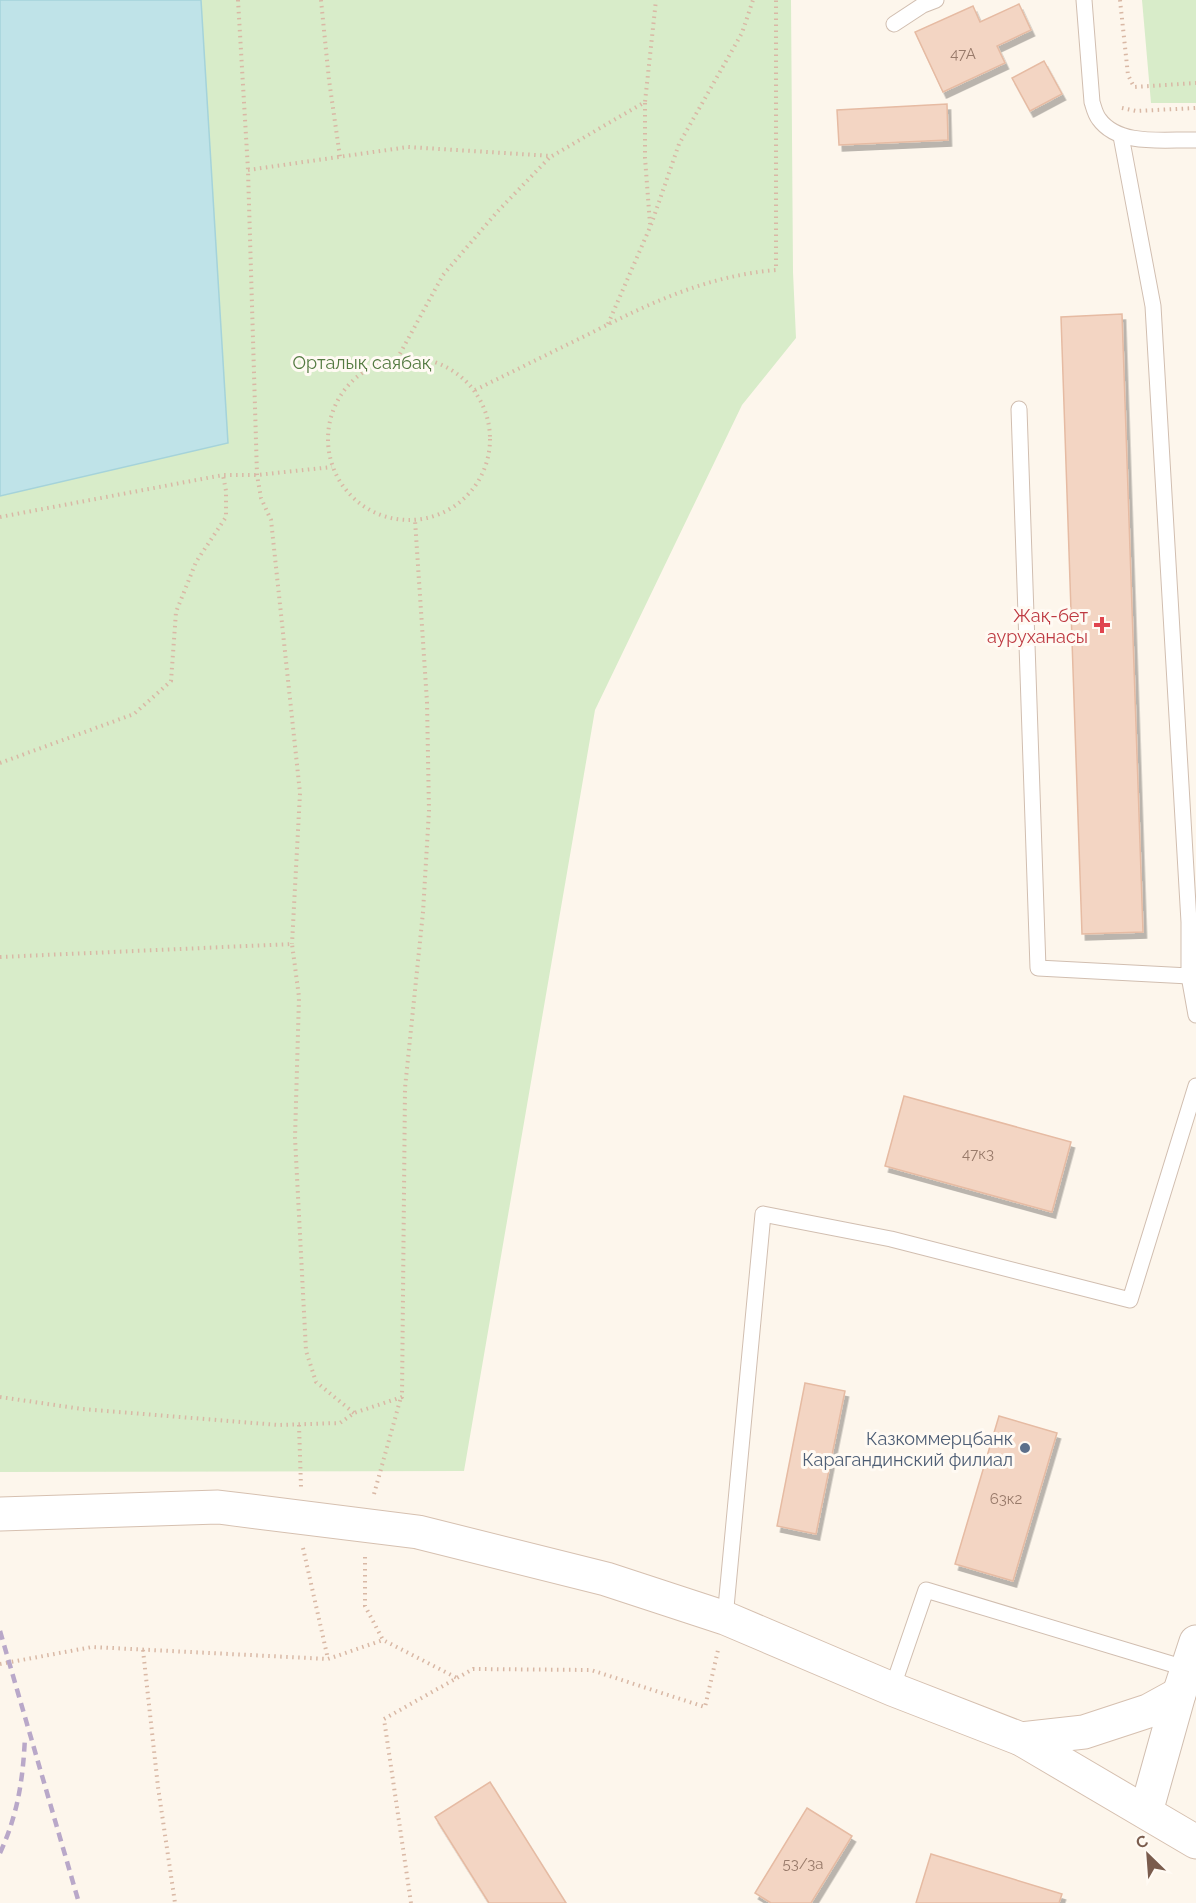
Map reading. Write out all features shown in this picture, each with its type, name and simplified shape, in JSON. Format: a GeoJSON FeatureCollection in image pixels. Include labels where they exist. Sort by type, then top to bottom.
{"type":"FeatureCollection","features":[{"type":"Feature","properties":{"kind":"main road"},"geometry":{"type":"LineString","coordinates":[[0,1514],[218,1507],[418,1532],[606,1579],[725,1618],[892,1689],[1021,1739],[1196,1842]]}},
{"type":"Feature","properties":{"kind":"main road"},"geometry":{"type":"LineString","coordinates":[[1021,1739],[1084,1731],[1148,1711],[1187,1668]]}},
{"type":"Feature","properties":{"kind":"main road"},"geometry":{"type":"LineString","coordinates":[[1146,1812],[1187,1668]]}},
{"type":"Feature","properties":{"kind":"lane"},"geometry":{"type":"LineString","coordinates":[[894,24],[923,5],[936,0]]}},
{"type":"Feature","properties":{"kind":"lane"},"geometry":{"type":"LineString","coordinates":[[1084,0],[1092,102],[1097,118],[1120,136],[1139,139],[1196,140]]}},
{"type":"Feature","properties":{"kind":"lane"},"geometry":{"type":"LineString","coordinates":[[1120,136],[1153,306],[1189,922],[1189,976],[1196,1015]]}},
{"type":"Feature","properties":{"kind":"lane"},"geometry":{"type":"LineString","coordinates":[[1019,409],[1038,968],[1189,976]]}},
{"type":"Feature","properties":{"kind":"lane"},"geometry":{"type":"LineString","coordinates":[[725,1618],[764,1214],[891,1239],[1130,1300],[1196,1086]]}},
{"type":"Feature","properties":{"kind":"lane"},"geometry":{"type":"LineString","coordinates":[[892,1689],[926,1590],[1187,1668]]}},
{"type":"Feature","properties":{"kind":"path"},"geometry":{"type":"LineString","coordinates":[[238,0],[248,170],[257,475],[261,498],[271,520],[300,793],[292,944],[299,997],[295,1138],[306,1351],[316,1382],[354,1413]]}},
{"type":"Feature","properties":{"kind":"path"},"geometry":{"type":"LineString","coordinates":[[321,0],[340,157]]}},
{"type":"Feature","properties":{"kind":"path"},"geometry":{"type":"LineString","coordinates":[[651,225],[645,158],[645,102],[656,0]]}},
{"type":"Feature","properties":{"kind":"path"},"geometry":{"type":"LineString","coordinates":[[607,325],[651,225],[680,144],[742,33],[753,0]]}},
{"type":"Feature","properties":{"kind":"path"},"geometry":{"type":"LineString","coordinates":[[475,390],[681,291],[747,273],[776,270],[776,0]]}},
{"type":"Feature","properties":{"kind":"path"},"geometry":{"type":"LineString","coordinates":[[1120,0],[1128,75],[1134,87],[1196,83]]}},
{"type":"Feature","properties":{"kind":"path"},"geometry":{"type":"LineString","coordinates":[[397,359],[443,275],[497,212],[552,156],[645,102]]}},
{"type":"Feature","properties":{"kind":"path"},"geometry":{"type":"LineString","coordinates":[[1118,107],[1136,111],[1196,108]]}},
{"type":"Feature","properties":{"kind":"path"},"geometry":{"type":"LineString","coordinates":[[248,170],[408,147],[552,156]]}},
{"type":"Feature","properties":{"kind":"path"},"geometry":{"type":"LineString","coordinates":[[408,357],[434,361],[457,372],[475,390],[487,412],[491,437],[488,461],[477,484],[460,502],[439,514],[415,520],[389,518],[365,508],[340,483],[332,467],[327,442],[331,416],[342,393],[359,374],[383,362],[408,357]]}},
{"type":"Feature","properties":{"kind":"path"},"geometry":{"type":"LineString","coordinates":[[0,517],[223,475],[257,475],[332,467]]}},
{"type":"Feature","properties":{"kind":"path"},"geometry":{"type":"LineString","coordinates":[[0,763],[134,714],[171,681],[176,612],[196,562],[226,517],[226,491],[223,475]]}},
{"type":"Feature","properties":{"kind":"path"},"geometry":{"type":"LineString","coordinates":[[0,1397],[82,1409],[299,1425],[340,1423],[354,1413],[402,1397],[405,1088],[423,912],[429,811],[427,702],[415,520]]}},
{"type":"Feature","properties":{"kind":"path"},"geometry":{"type":"LineString","coordinates":[[0,957],[292,944]]}},
{"type":"Feature","properties":{"kind":"path"},"geometry":{"type":"LineString","coordinates":[[299,1425],[301,1490]]}},
{"type":"Feature","properties":{"kind":"path"},"geometry":{"type":"LineString","coordinates":[[302,1545],[328,1659]]}},
{"type":"Feature","properties":{"kind":"path"},"geometry":{"type":"LineString","coordinates":[[411,1903],[384,1719],[473,1669],[591,1670],[705,1707],[725,1618]]}},
{"type":"Feature","properties":{"kind":"path"},"geometry":{"type":"LineString","coordinates":[[0,1664],[92,1647],[328,1659],[383,1640]]}},
{"type":"Feature","properties":{"kind":"path"},"geometry":{"type":"LineString","coordinates":[[143,1650],[158,1787],[175,1903]]}},
{"type":"Feature","properties":{"kind":"green space","name":"Орталық саябақ"},"geometry":{"type":"Polygon","coordinates":[[[0,0],[791,0],[793,272],[796,338],[742,405],[595,710],[464,1471],[0,1472],[0,0]]]}},
{"type":"Feature","properties":{"kind":"green space"},"geometry":{"type":"Polygon","coordinates":[[[1142,0],[1196,0],[1196,103],[1151,103],[1142,0]]]}},
{"type":"Feature","properties":{"kind":"water"},"geometry":{"type":"Polygon","coordinates":[[[0,0],[201,0],[228,443],[0,496],[0,0]]]}},
{"type":"Feature","properties":{"kind":"building"},"geometry":{"type":"Polygon","coordinates":[[[1019,4],[1031,30],[997,46],[1005,63],[943,92],[915,32],[973,6],[980,22],[1019,4]]]}},
{"type":"Feature","properties":{"kind":"building"},"geometry":{"type":"Polygon","coordinates":[[[1044,61],[1062,94],[1030,111],[1012,78],[1044,61]]]}},
{"type":"Feature","properties":{"kind":"building"},"geometry":{"type":"Polygon","coordinates":[[[947,104],[948,140],[839,145],[837,110],[947,104]]]}},
{"type":"Feature","properties":{"kind":"building","name":"Жақ-бет ауруханасы"},"geometry":{"type":"Polygon","coordinates":[[[1122,314],[1143,932],[1082,934],[1061,317],[1122,314]]]}},
{"type":"Feature","properties":{"kind":"building"},"geometry":{"type":"Polygon","coordinates":[[[904,1096],[1071,1142],[1052,1212],[885,1166],[904,1096]]]}},
{"type":"Feature","properties":{"kind":"building"},"geometry":{"type":"Polygon","coordinates":[[[805,1383],[845,1391],[816,1534],[777,1526],[805,1383]]]}},
{"type":"Feature","properties":{"kind":"building"},"geometry":{"type":"Polygon","coordinates":[[[999,1416],[1057,1433],[1013,1581],[955,1564],[999,1416]]]}},
{"type":"Feature","properties":{"kind":"building"},"geometry":{"type":"Polygon","coordinates":[[[490,1782],[566,1903],[489,1903],[435,1817],[490,1782]]]}},
{"type":"Feature","properties":{"kind":"building"},"geometry":{"type":"Polygon","coordinates":[[[807,1808],[852,1836],[811,1903],[771,1903],[755,1893],[807,1808]]]}},
{"type":"Feature","properties":{"kind":"building"},"geometry":{"type":"Polygon","coordinates":[[[931,1854],[1062,1894],[1059,1903],[916,1903],[931,1854]]]}},
{"type":"Feature","properties":{"kind":"railway"},"geometry":{"type":"LineString","coordinates":[[0,1631],[79,1903]]}},
{"type":"Feature","properties":{"kind":"railway"},"geometry":{"type":"LineString","coordinates":[[0,1853],[18,1796],[25,1737]]}},
{"type":"Feature","properties":{"kind":"place","name":"Жақ-бет ауруханасы"},"geometry":{"type":"Point","coordinates":[1102,625]}},
{"type":"Feature","properties":{"kind":"place","name":"Казкоммерцбанк Карагандинский филиал"},"geometry":{"type":"Point","coordinates":[1025,1448]}}]}
